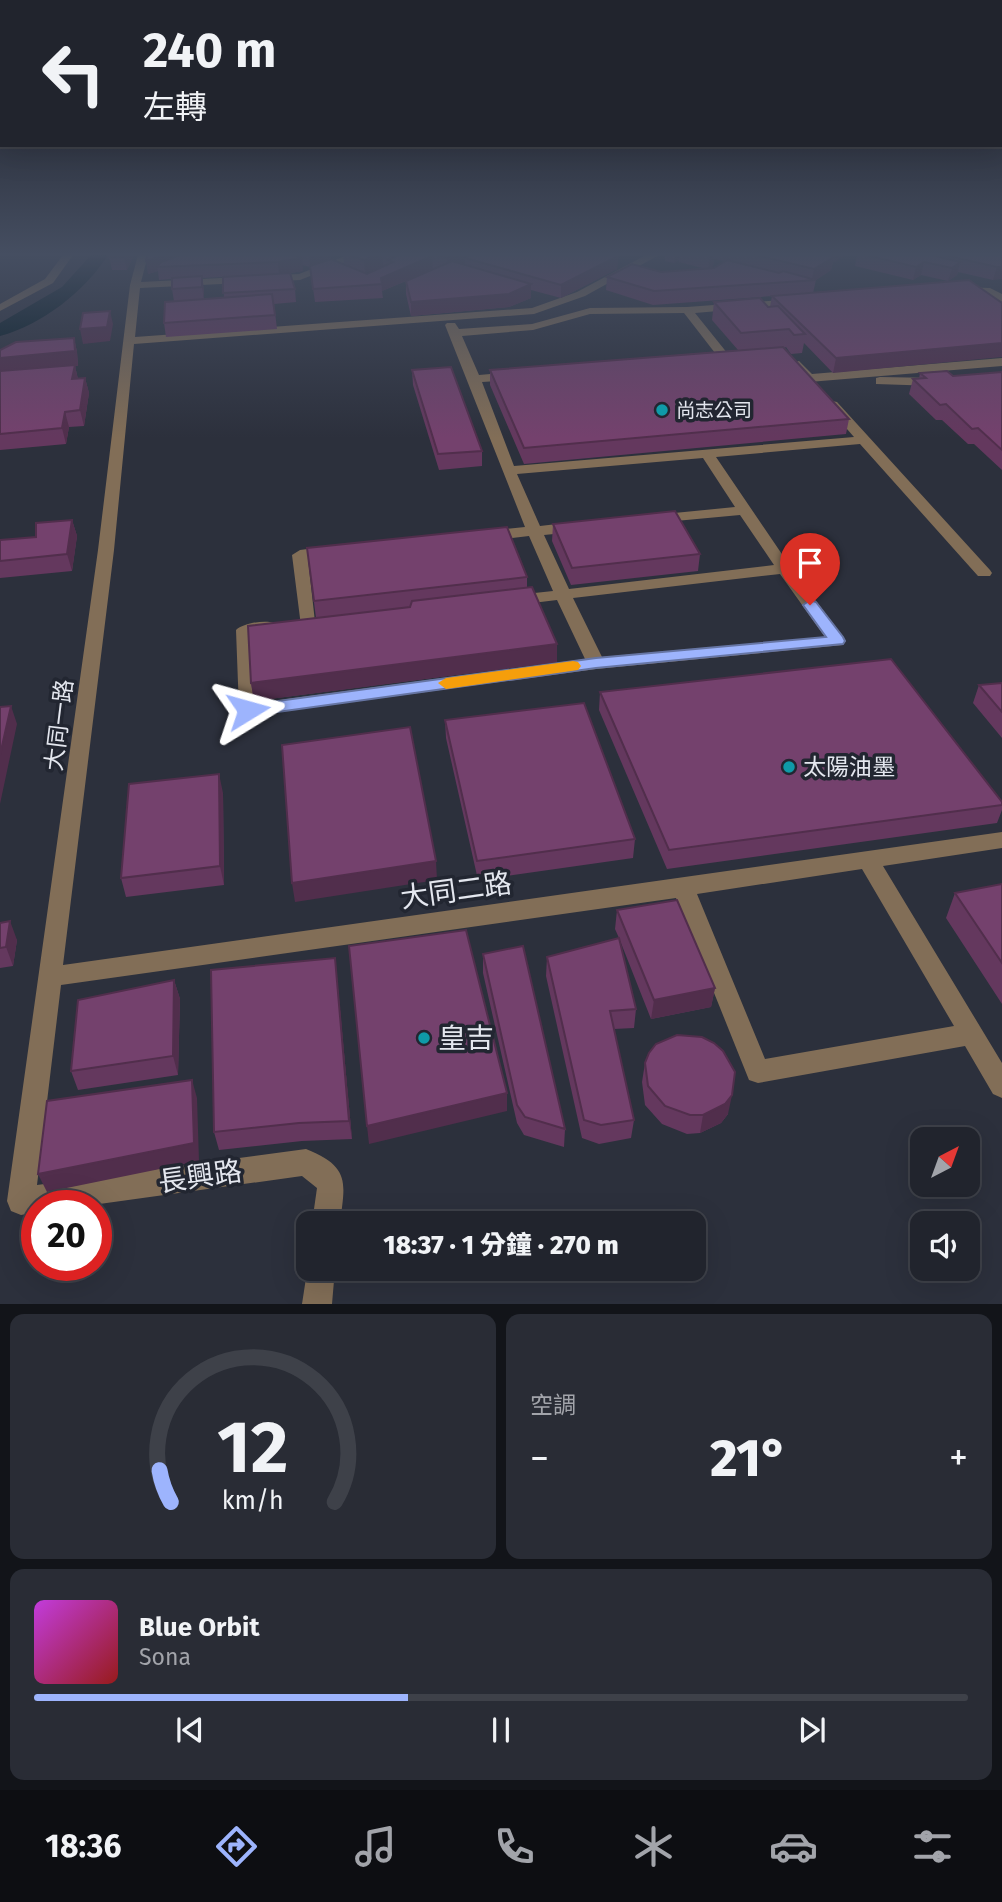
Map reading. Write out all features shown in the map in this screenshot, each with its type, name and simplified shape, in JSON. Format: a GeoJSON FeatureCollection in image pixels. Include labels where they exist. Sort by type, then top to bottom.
{"type":"FeatureCollection","features":[{"type":"Feature","properties":{"kind":"street","name":"大同一路"},"geometry":{"type":"LineString","coordinates":[[22,1190],[133,316]]}},
{"type":"Feature","properties":{"kind":"street"},"geometry":{"type":"LineString","coordinates":[[131,341],[482,316]]}},
{"type":"Feature","properties":{"kind":"street"},"geometry":{"type":"LineString","coordinates":[[455,333],[533,327],[573,316]]}},
{"type":"Feature","properties":{"kind":"street"},"geometry":{"type":"LineString","coordinates":[[692,316],[732,358],[712,360]]}},
{"type":"Feature","properties":{"kind":"street"},"geometry":{"type":"LineString","coordinates":[[448,319],[476,379],[534,531],[596,663]]}},
{"type":"Feature","properties":{"kind":"street"},"geometry":{"type":"LineString","coordinates":[[783,353],[809,378],[1002,362]]}},
{"type":"Feature","properties":{"kind":"street"},"geometry":{"type":"LineString","coordinates":[[476,379],[532,374]]}},
{"type":"Feature","properties":{"kind":"street"},"geometry":{"type":"LineString","coordinates":[[961,380],[907,383],[897,380],[815,386],[984,573]]}},
{"type":"Feature","properties":{"kind":"street"},"geometry":{"type":"LineString","coordinates":[[509,471],[864,440]]}},
{"type":"Feature","properties":{"kind":"street"},"geometry":{"type":"LineString","coordinates":[[342,550],[300,555],[314,621],[245,630],[248,710],[596,663],[837,641],[784,569],[707,453]]}},
{"type":"Feature","properties":{"kind":"street"},"geometry":{"type":"LineString","coordinates":[[639,520],[745,510]]}},
{"type":"Feature","properties":{"kind":"street"},"geometry":{"type":"LineString","coordinates":[[466,538],[587,526]]}},
{"type":"Feature","properties":{"kind":"street"},"geometry":{"type":"LineString","coordinates":[[495,602],[784,569]]}},
{"type":"Feature","properties":{"kind":"street","name":"大同二路"},"geometry":{"type":"LineString","coordinates":[[51,977],[1002,840]]}},
{"type":"Feature","properties":{"kind":"street"},"geometry":{"type":"LineString","coordinates":[[868,860],[1002,1086]]}},
{"type":"Feature","properties":{"kind":"street"},"geometry":{"type":"LineString","coordinates":[[683,888],[758,1072],[971,1034]]}},
{"type":"Feature","properties":{"kind":"street","name":"長興路"},"geometry":{"type":"LineString","coordinates":[[101,1190],[306,1162],[331,1182],[327,1211]]}},
{"type":"Feature","properties":{"kind":"street"},"geometry":{"type":"LineString","coordinates":[[317,1304],[320,1281]]}},
{"type":"Feature","properties":{"kind":"building"},"geometry":{"type":"Polygon","coordinates":[[[82,316],[109,316],[107,327],[80,329],[82,316]]]}},
{"type":"Feature","properties":{"kind":"building"},"geometry":{"type":"Polygon","coordinates":[[[164,316],[263,316],[164,323],[164,316]]]}},
{"type":"Feature","properties":{"kind":"building"},"geometry":{"type":"Polygon","coordinates":[[[726,316],[788,316],[805,334],[794,335],[789,329],[741,333],[726,316]]]}},
{"type":"Feature","properties":{"kind":"building"},"geometry":{"type":"Polygon","coordinates":[[[792,316],[1002,316],[1002,343],[836,358],[792,316]]]}},
{"type":"Feature","properties":{"kind":"building"},"geometry":{"type":"Polygon","coordinates":[[[74,338],[75,351],[0,358],[0,350],[16,342],[74,338]]]}},
{"type":"Feature","properties":{"kind":"building","name":"尚志公司"},"geometry":{"type":"Polygon","coordinates":[[[783,347],[849,419],[524,448],[490,370],[783,347]]]}},
{"type":"Feature","properties":{"kind":"building"},"geometry":{"type":"Polygon","coordinates":[[[75,365],[72,379],[85,378],[80,410],[65,412],[62,428],[0,434],[0,371],[75,365]]]}},
{"type":"Feature","properties":{"kind":"building"},"geometry":{"type":"Polygon","coordinates":[[[451,367],[482,451],[438,454],[412,370],[451,367]]]}},
{"type":"Feature","properties":{"kind":"building"},"geometry":{"type":"Polygon","coordinates":[[[947,371],[953,376],[1002,372],[1002,450],[978,428],[972,429],[946,404],[940,405],[913,379],[926,378],[920,373],[947,371]]]}},
{"type":"Feature","properties":{"kind":"building"},"geometry":{"type":"Polygon","coordinates":[[[675,511],[700,554],[572,568],[553,524],[675,511]]]}},
{"type":"Feature","properties":{"kind":"building"},"geometry":{"type":"Polygon","coordinates":[[[72,520],[67,554],[0,561],[0,540],[36,537],[36,523],[72,520]]]}},
{"type":"Feature","properties":{"kind":"building"},"geometry":{"type":"Polygon","coordinates":[[[507,527],[527,577],[314,601],[307,548],[507,527]]]}},
{"type":"Feature","properties":{"kind":"building"},"geometry":{"type":"Polygon","coordinates":[[[532,587],[557,644],[251,683],[248,626],[410,607],[412,601],[532,587]]]}},
{"type":"Feature","properties":{"kind":"building","name":"太陽油墨"},"geometry":{"type":"Polygon","coordinates":[[[891,659],[1002,805],[669,850],[600,692],[891,659]]]}},
{"type":"Feature","properties":{"kind":"building"},"geometry":{"type":"Polygon","coordinates":[[[1002,683],[1002,712],[979,685],[1002,683]]]}},
{"type":"Feature","properties":{"kind":"building"},"geometry":{"type":"Polygon","coordinates":[[[584,703],[635,839],[477,861],[445,720],[584,703]]]}},
{"type":"Feature","properties":{"kind":"building"},"geometry":{"type":"Polygon","coordinates":[[[11,706],[0,755],[0,707],[11,706]]]}},
{"type":"Feature","properties":{"kind":"building"},"geometry":{"type":"Polygon","coordinates":[[[410,727],[436,861],[292,883],[282,745],[410,727]]]}},
{"type":"Feature","properties":{"kind":"building"},"geometry":{"type":"Polygon","coordinates":[[[219,774],[220,866],[121,878],[129,784],[219,774]]]}},
{"type":"Feature","properties":{"kind":"building"},"geometry":{"type":"Polygon","coordinates":[[[1002,884],[1002,963],[955,893],[1002,884]]]}},
{"type":"Feature","properties":{"kind":"building"},"geometry":{"type":"Polygon","coordinates":[[[677,900],[715,988],[654,1000],[617,910],[677,900]]]}},
{"type":"Feature","properties":{"kind":"building"},"geometry":{"type":"Polygon","coordinates":[[[10,921],[6,947],[0,948],[0,923],[10,921]]]}},
{"type":"Feature","properties":{"kind":"building","name":"皇吉"},"geometry":{"type":"Polygon","coordinates":[[[466,930],[507,1093],[367,1126],[349,946],[466,930]]]}},
{"type":"Feature","properties":{"kind":"building"},"geometry":{"type":"Polygon","coordinates":[[[619,938],[636,1009],[610,1011],[634,1120],[601,1125],[584,1120],[547,957],[619,938]]]}},
{"type":"Feature","properties":{"kind":"building"},"geometry":{"type":"Polygon","coordinates":[[[523,946],[565,1129],[525,1117],[517,1105],[483,954],[523,946]]]}},
{"type":"Feature","properties":{"kind":"building"},"geometry":{"type":"Polygon","coordinates":[[[335,958],[349,1121],[214,1132],[211,970],[335,958]]]}},
{"type":"Feature","properties":{"kind":"building"},"geometry":{"type":"Polygon","coordinates":[[[174,980],[173,1056],[71,1071],[78,1000],[174,980]]]}},
{"type":"Feature","properties":{"kind":"building"},"geometry":{"type":"Polygon","coordinates":[[[677,1035],[702,1037],[714,1043],[723,1051],[735,1072],[732,1095],[725,1104],[703,1115],[690,1115],[665,1106],[648,1086],[645,1063],[649,1053],[656,1044],[677,1035]]]}},
{"type":"Feature","properties":{"kind":"building"},"geometry":{"type":"Polygon","coordinates":[[[192,1080],[194,1143],[38,1174],[47,1101],[192,1080]]]}},
{"type":"Feature","properties":{"kind":"waterway"},"geometry":{"type":"LineString","coordinates":[[0,330],[28,316]]}},
{"type":"Feature","properties":{"kind":"slow traffic"},"geometry":{"type":"LineString","coordinates":[[446,683],[573,666]]}},
{"type":"Feature","properties":{"kind":"place","name":"尚志公司"},"geometry":{"type":"Point","coordinates":[662,410]}},
{"type":"Feature","properties":{"kind":"place","name":"太陽油墨"},"geometry":{"type":"Point","coordinates":[789,767]}},
{"type":"Feature","properties":{"kind":"place","name":"皇吉"},"geometry":{"type":"Point","coordinates":[424,1038]}},
{"type":"Feature","properties":{"kind":"route"},"geometry":{"type":"LineString","coordinates":[[248,710],[596,663],[837,641],[810,605]]}}]}
